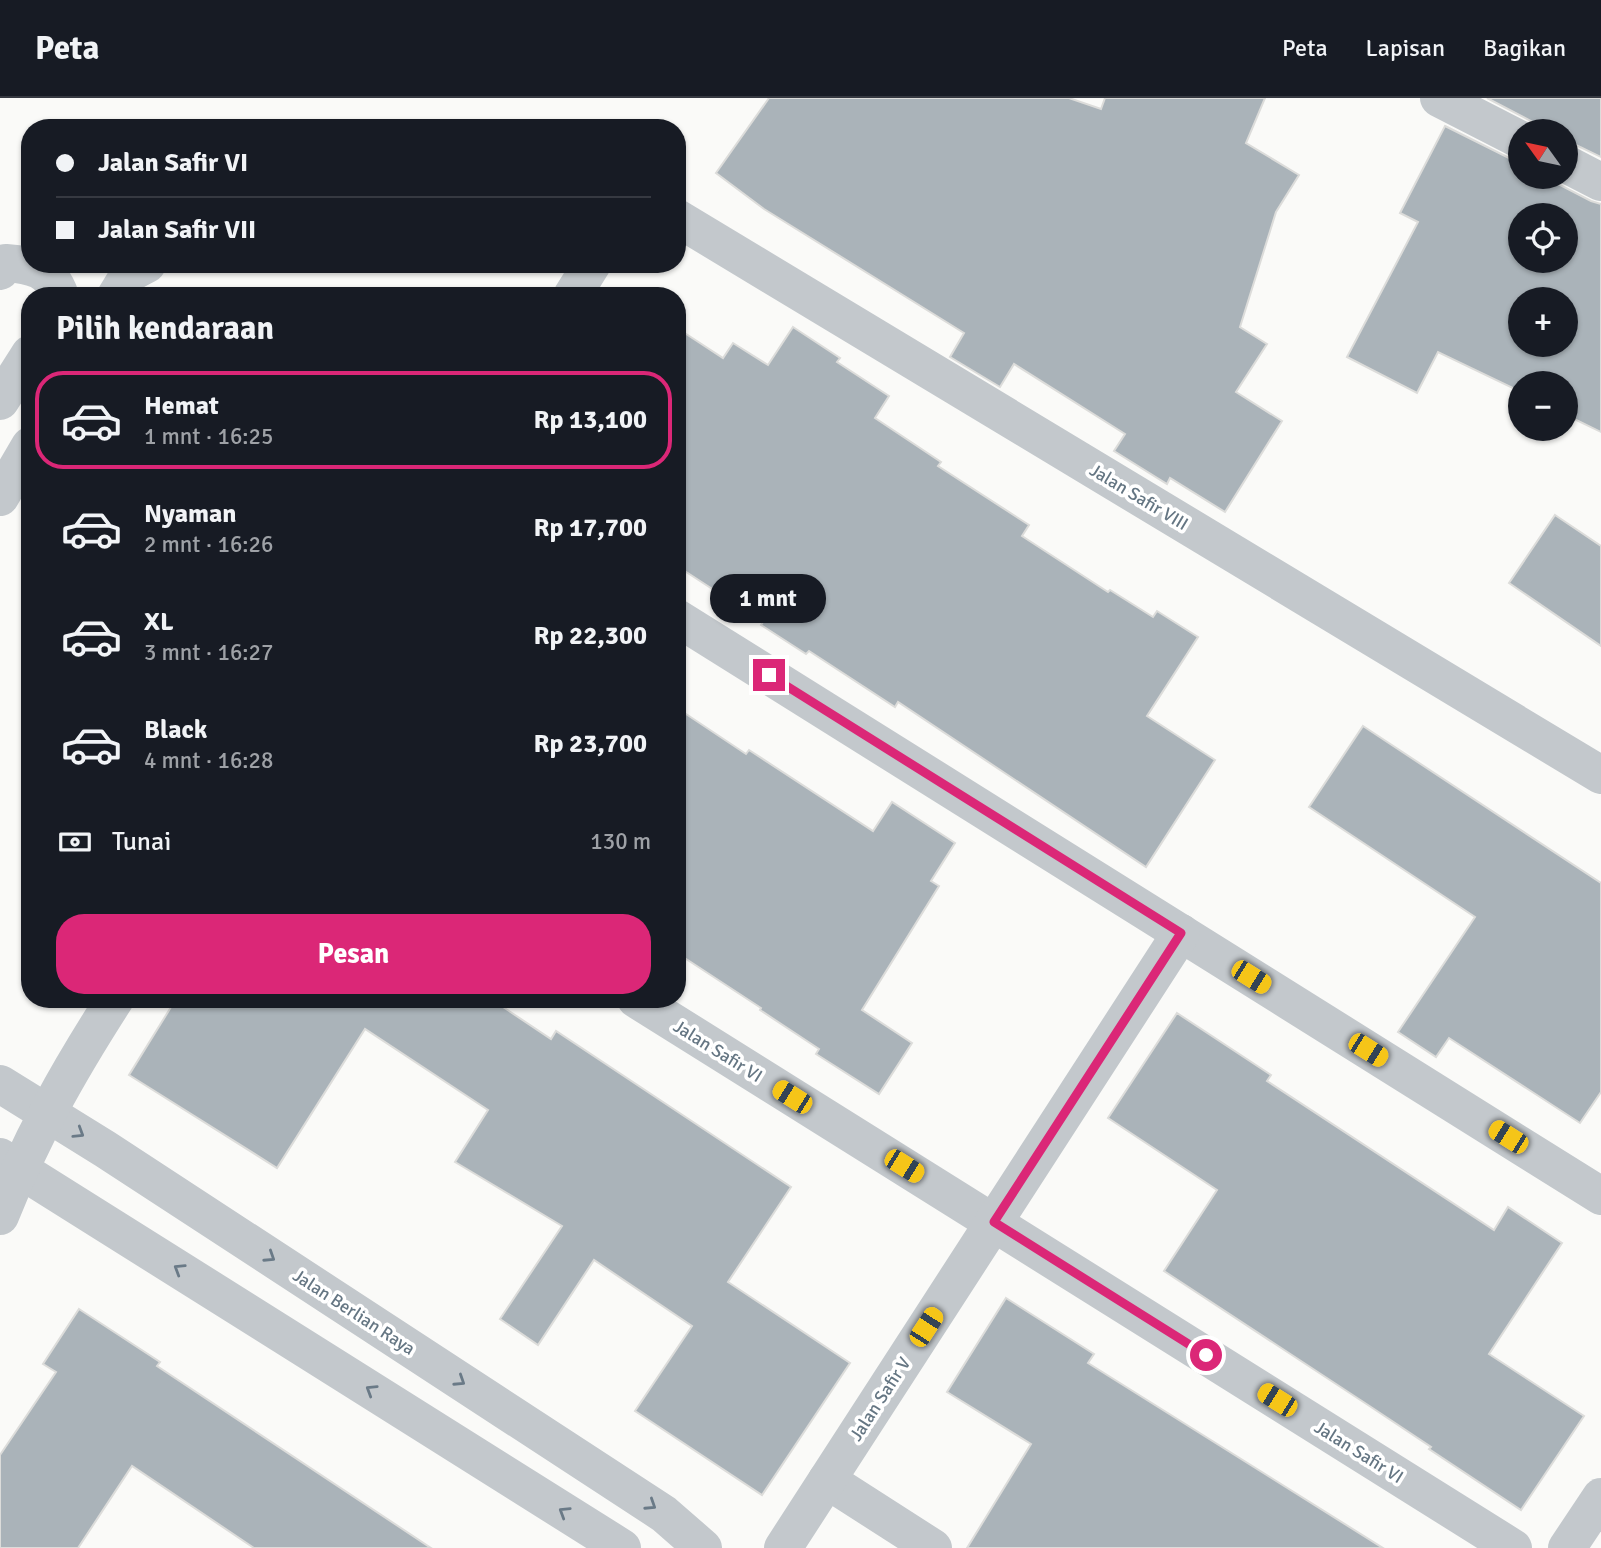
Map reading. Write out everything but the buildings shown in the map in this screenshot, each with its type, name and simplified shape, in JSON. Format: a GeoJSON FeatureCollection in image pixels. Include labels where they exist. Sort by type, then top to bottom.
{"type":"FeatureCollection","features":[{"type":"Feature","properties":{"kind":"street"},"geometry":{"type":"LineString","coordinates":[[1439,98],[1508,133]]}},
{"type":"Feature","properties":{"kind":"street"},"geometry":{"type":"LineString","coordinates":[[1578,170],[1601,181]]}},
{"type":"Feature","properties":{"kind":"street","name":"Jalan Safir VIII"},"geometry":{"type":"LineString","coordinates":[[686,223],[1601,775]]}},
{"type":"Feature","properties":{"kind":"street"},"geometry":{"type":"LineString","coordinates":[[0,271],[6,263],[21,264]]}},
{"type":"Feature","properties":{"kind":"street"},"geometry":{"type":"LineString","coordinates":[[46,273],[57,287]]}},
{"type":"Feature","properties":{"kind":"street"},"geometry":{"type":"LineString","coordinates":[[0,401],[21,368]]}},
{"type":"Feature","properties":{"kind":"street"},"geometry":{"type":"LineString","coordinates":[[0,498],[21,462]]}},
{"type":"Feature","properties":{"kind":"street"},"geometry":{"type":"LineString","coordinates":[[686,624],[1601,1196]]}},
{"type":"Feature","properties":{"kind":"street","name":"Jalan Safir V"},"geometry":{"type":"LineString","coordinates":[[783,1548],[1181,933]]}},
{"type":"Feature","properties":{"kind":"street"},"geometry":{"type":"LineString","coordinates":[[0,1216],[10,1163],[46,1112],[109,1008]]}},
{"type":"Feature","properties":{"kind":"street","name":"Jalan Safir VI"},"geometry":{"type":"LineString","coordinates":[[650,1008],[1513,1548]]}},
{"type":"Feature","properties":{"kind":"street","name":"Jalan Berlian Raya"},"geometry":{"type":"LineString","coordinates":[[0,1084],[664,1514],[703,1548]]}},
{"type":"Feature","properties":{"kind":"street"},"geometry":{"type":"LineString","coordinates":[[10,1163],[622,1548]]}},
{"type":"Feature","properties":{"kind":"street"},"geometry":{"type":"LineString","coordinates":[[827,1480],[933,1548]]}},
{"type":"Feature","properties":{"kind":"street"},"geometry":{"type":"LineString","coordinates":[[1567,1548],[1601,1497]]}},
{"type":"Feature","properties":{"kind":"route"},"geometry":{"type":"LineString","coordinates":[[769,675],[1181,933],[994,1222],[1206,1355]]}}]}
